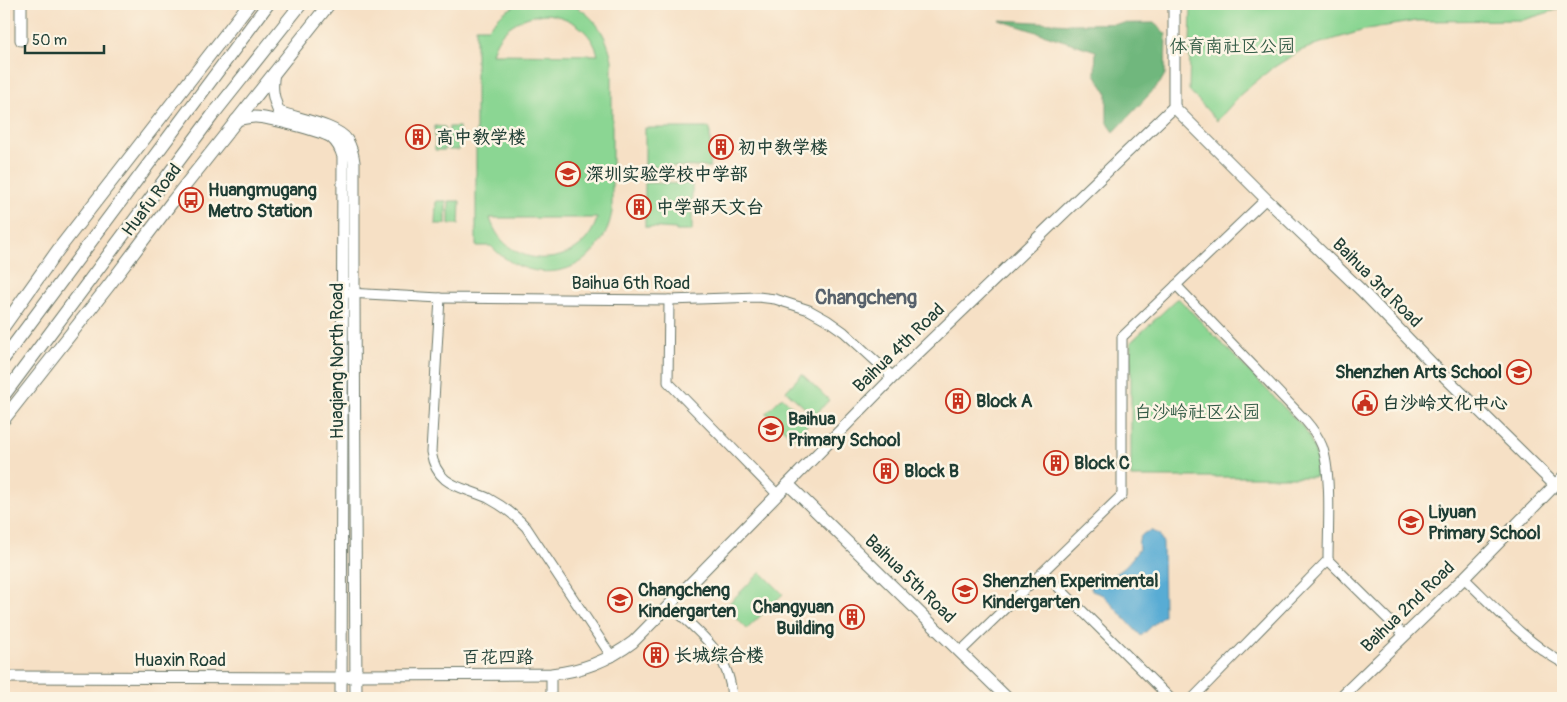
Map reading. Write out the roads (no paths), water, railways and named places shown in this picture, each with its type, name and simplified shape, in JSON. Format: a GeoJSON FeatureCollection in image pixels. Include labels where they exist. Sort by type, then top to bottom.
{"type":"FeatureCollection","features":[{"type":"Feature","properties":{"kind":"main road"},"geometry":{"type":"LineString","coordinates":[[4,326],[58,250],[249,4]]}},
{"type":"Feature","properties":{"kind":"main road","name":"Huafu Road"},"geometry":{"type":"LineString","coordinates":[[4,358],[268,4]]}},
{"type":"Feature","properties":{"kind":"main road","name":"Huafu Road"},"geometry":{"type":"LineString","coordinates":[[4,395],[212,116],[302,4]]}},
{"type":"Feature","properties":{"kind":"main road","name":"Huafu Road"},"geometry":{"type":"LineString","coordinates":[[4,419],[236,120],[329,4]]}},
{"type":"Feature","properties":{"kind":"street"},"geometry":{"type":"LineString","coordinates":[[21,4],[21,40]]}},
{"type":"Feature","properties":{"kind":"street"},"geometry":{"type":"LineString","coordinates":[[1174,4],[1174,106]]}},
{"type":"Feature","properties":{"kind":"street","name":"Huaqiang North Road"},"geometry":{"type":"LineString","coordinates":[[274,73],[272,83],[274,100],[279,112],[340,132],[352,149],[354,162],[355,175],[348,293],[341,698]]}},
{"type":"Feature","properties":{"kind":"street","name":"Baihua 3rd Road"},"geometry":{"type":"LineString","coordinates":[[1174,106],[1555,485]]}},
{"type":"Feature","properties":{"kind":"street","name":"Baihua 4th Road"},"geometry":{"type":"LineString","coordinates":[[670,605],[893,377],[1174,106]]}},
{"type":"Feature","properties":{"kind":"street","name":"Huaqiang North Road"},"geometry":{"type":"LineString","coordinates":[[236,120],[252,117],[273,120],[321,133],[331,137],[340,148],[343,157],[348,293],[356,698]]}},
{"type":"Feature","properties":{"kind":"street"},"geometry":{"type":"LineString","coordinates":[[960,652],[1122,495],[1122,337],[1266,199]]}},
{"type":"Feature","properties":{"kind":"street"},"geometry":{"type":"LineString","coordinates":[[1176,285],[1305,420],[1317,435],[1323,448],[1328,485],[1328,560],[1193,698]]}},
{"type":"Feature","properties":{"kind":"street","name":"Baihua 6th Road"},"geometry":{"type":"LineString","coordinates":[[348,293],[440,298],[669,300],[758,297],[775,299],[809,310],[832,324],[844,332],[893,377]]}},
{"type":"Feature","properties":{"kind":"street"},"geometry":{"type":"LineString","coordinates":[[440,298],[431,452],[433,464],[439,474],[448,482],[489,499],[511,512],[526,526],[612,657]]}},
{"type":"Feature","properties":{"kind":"street"},"geometry":{"type":"LineString","coordinates":[[669,300],[668,382],[778,495]]}},
{"type":"Feature","properties":{"kind":"street","name":"Baihua 2nd Road"},"geometry":{"type":"LineString","coordinates":[[1340,698],[1464,578],[1563,477]]}},
{"type":"Feature","properties":{"kind":"street","name":"Baihua 5th Road"},"geometry":{"type":"LineString","coordinates":[[788,484],[1007,698]]}},
{"type":"Feature","properties":{"kind":"street"},"geometry":{"type":"LineString","coordinates":[[1328,560],[1404,635]]}},
{"type":"Feature","properties":{"kind":"street"},"geometry":{"type":"LineString","coordinates":[[1043,572],[1170,698]]}},
{"type":"Feature","properties":{"kind":"street"},"geometry":{"type":"LineString","coordinates":[[1464,578],[1535,644],[1550,656],[1563,663]]}},
{"type":"Feature","properties":{"kind":"street"},"geometry":{"type":"LineString","coordinates":[[670,605],[722,659],[729,677],[732,698]]}},
{"type":"Feature","properties":{"kind":"street","name":"百花四路"},"geometry":{"type":"LineString","coordinates":[[356,675],[551,674],[576,670],[612,657],[633,642],[670,605]]}},
{"type":"Feature","properties":{"kind":"street"},"geometry":{"type":"LineString","coordinates":[[551,674],[551,698]]}},
{"type":"Feature","properties":{"kind":"street","name":"Huaxin Road"},"geometry":{"type":"LineString","coordinates":[[4,677],[341,678],[356,675]]}},
{"type":"Feature","properties":{"kind":"water"},"geometry":{"type":"Polygon","coordinates":[[[1152,531],[1159,534],[1163,543],[1164,615],[1141,636],[1103,595],[1092,591],[1091,584],[1094,578],[1106,577],[1121,570],[1139,549],[1139,542],[1143,534],[1152,531]]]}},
{"type":"Feature","properties":{"kind":"place","name":"高中教学楼"},"geometry":{"type":"Point","coordinates":[418,137]}},
{"type":"Feature","properties":{"kind":"place","name":"初中教学楼"},"geometry":{"type":"Point","coordinates":[721,147]}},
{"type":"Feature","properties":{"kind":"place","name":"深圳实验学校中学部"},"geometry":{"type":"Point","coordinates":[568,174]}},
{"type":"Feature","properties":{"kind":"place","name":"Huangmugang Metro Station"},"geometry":{"type":"Point","coordinates":[191,200]}},
{"type":"Feature","properties":{"kind":"place","name":"中学部天文台"},"geometry":{"type":"Point","coordinates":[639,207]}},
{"type":"Feature","properties":{"kind":"place","name":"Shenzhen Arts School"},"geometry":{"type":"Point","coordinates":[1519,372]}},
{"type":"Feature","properties":{"kind":"place","name":"Block A"},"geometry":{"type":"Point","coordinates":[958,401]}},
{"type":"Feature","properties":{"kind":"place","name":"白沙岭文化中心"},"geometry":{"type":"Point","coordinates":[1365,403]}},
{"type":"Feature","properties":{"kind":"place","name":"Baihua Primary School"},"geometry":{"type":"Point","coordinates":[771,429]}},
{"type":"Feature","properties":{"kind":"place","name":"Block C"},"geometry":{"type":"Point","coordinates":[1056,463]}},
{"type":"Feature","properties":{"kind":"place","name":"Block B"},"geometry":{"type":"Point","coordinates":[886,471]}},
{"type":"Feature","properties":{"kind":"place","name":"Liyuan Primary School"},"geometry":{"type":"Point","coordinates":[1411,522]}},
{"type":"Feature","properties":{"kind":"place","name":"Shenzhen Experimental Kindergarten"},"geometry":{"type":"Point","coordinates":[965,591]}},
{"type":"Feature","properties":{"kind":"place","name":"Changcheng Kindergarten"},"geometry":{"type":"Point","coordinates":[620,600]}},
{"type":"Feature","properties":{"kind":"place","name":"Changyuan Building"},"geometry":{"type":"Point","coordinates":[852,617]}},
{"type":"Feature","properties":{"kind":"place","name":"长城综合楼"},"geometry":{"type":"Point","coordinates":[656,655]}},
{"type":"Feature","properties":{"kind":"district","name":"Changcheng"},"geometry":{"type":"Point","coordinates":[866,297]}},
{"type":"Feature","properties":{"kind":"park label","name":"体育南社区公园"},"geometry":{"type":"Point","coordinates":[1232,46]}},
{"type":"Feature","properties":{"kind":"park label","name":"白沙岭社区公园"},"geometry":{"type":"Point","coordinates":[1197,412]}}]}
